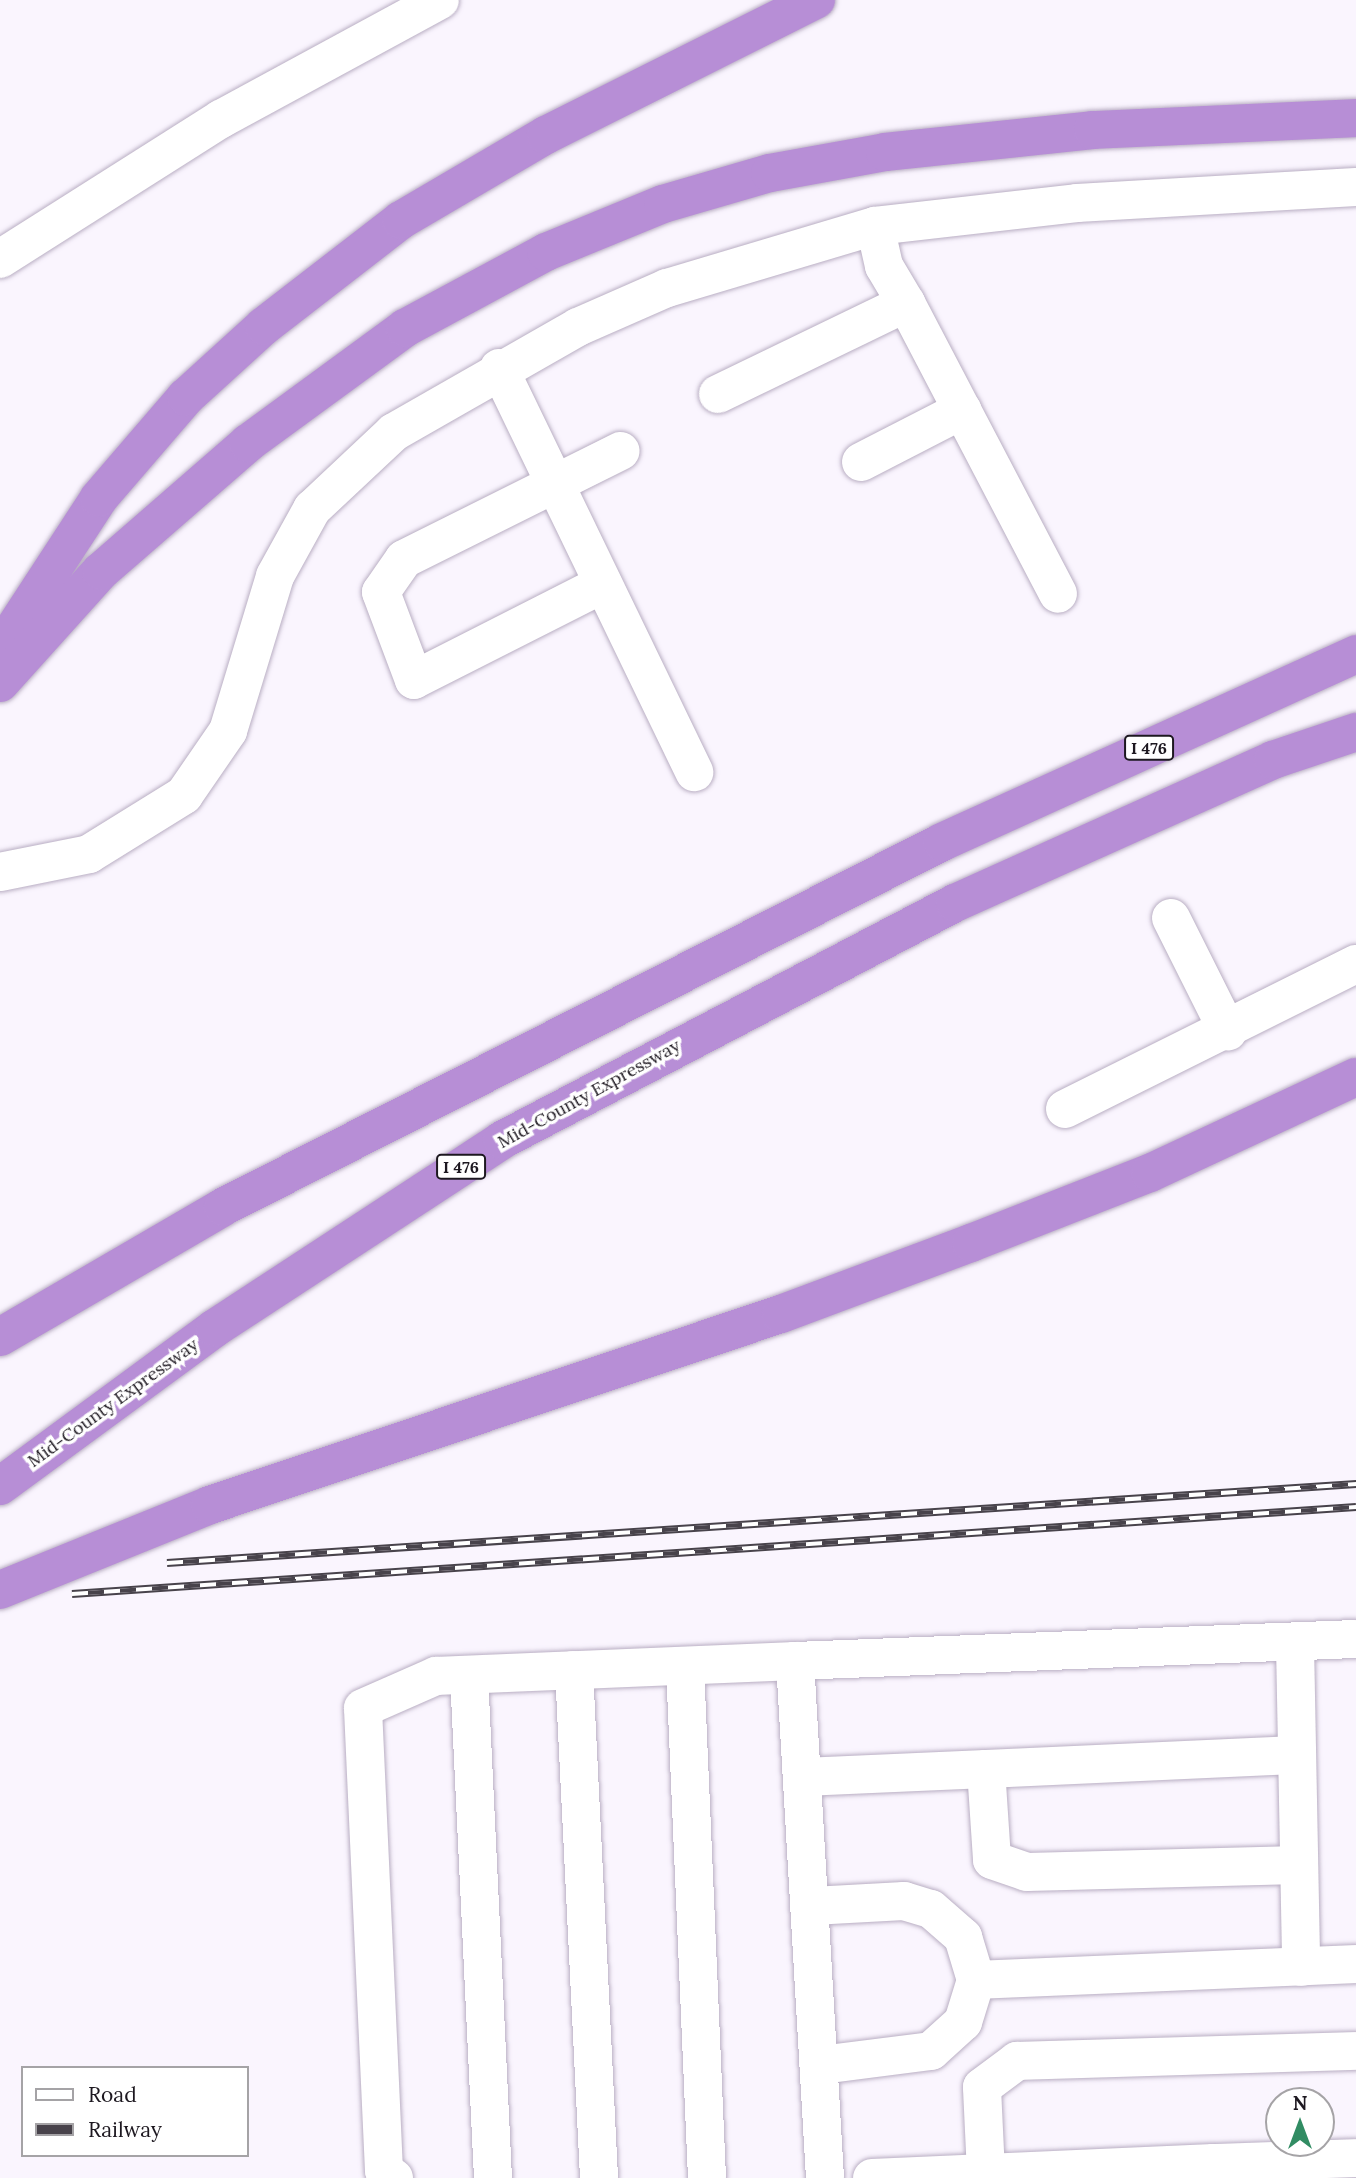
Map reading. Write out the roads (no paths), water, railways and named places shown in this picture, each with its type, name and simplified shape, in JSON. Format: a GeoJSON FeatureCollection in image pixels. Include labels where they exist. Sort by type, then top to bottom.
{"type":"FeatureCollection","features":[{"type":"Feature","properties":{"kind":"highway"},"geometry":{"type":"LineString","coordinates":[[0,650],[99,498],[186,397],[264,326],[412,213],[546,135],[816,0]]}},
{"type":"Feature","properties":{"kind":"highway"},"geometry":{"type":"LineString","coordinates":[[0,683],[101,571],[248,443],[405,328],[546,252],[690,196],[770,173],[886,152],[1093,130],[1356,118]]}},
{"type":"Feature","properties":{"kind":"highway","name":"I 476"},"geometry":{"type":"LineString","coordinates":[[0,1337],[223,1207],[942,842],[1356,654]]}},
{"type":"Feature","properties":{"kind":"highway","name":"Mid-County Expressway"},"geometry":{"type":"LineString","coordinates":[[0,1486],[215,1328],[502,1140],[955,903],[1273,760],[1356,732]]}},
{"type":"Feature","properties":{"kind":"highway"},"geometry":{"type":"LineString","coordinates":[[0,1590],[223,1500],[781,1314],[971,1243],[1150,1173],[1356,1077]]}},
{"type":"Feature","properties":{"kind":"lane"},"geometry":{"type":"LineString","coordinates":[[0,259],[221,119],[440,0]]}},
{"type":"Feature","properties":{"kind":"lane"},"geometry":{"type":"LineString","coordinates":[[0,872],[89,854],[184,795],[228,732],[275,576],[312,509],[394,432],[499,368],[667,288],[875,226],[1077,203],[1356,187]]}},
{"type":"Feature","properties":{"kind":"lane"},"geometry":{"type":"LineString","coordinates":[[875,226],[884,266],[1058,594]]}},
{"type":"Feature","properties":{"kind":"lane"},"geometry":{"type":"LineString","coordinates":[[718,394],[906,303]]}},
{"type":"Feature","properties":{"kind":"lane"},"geometry":{"type":"LineString","coordinates":[[499,368],[694,772]]}},
{"type":"Feature","properties":{"kind":"lane"},"geometry":{"type":"LineString","coordinates":[[860,462],[962,410]]}},
{"type":"Feature","properties":{"kind":"lane"},"geometry":{"type":"LineString","coordinates":[[604,584],[414,680],[381,592],[404,559],[621,451]]}},
{"type":"Feature","properties":{"kind":"lane"},"geometry":{"type":"LineString","coordinates":[[1171,918],[1228,1032]]}},
{"type":"Feature","properties":{"kind":"lane"},"geometry":{"type":"LineString","coordinates":[[1065,1109],[1228,1032],[1356,964]]}},
{"type":"Feature","properties":{"kind":"lane"},"geometry":{"type":"LineString","coordinates":[[394,2178],[384,2171],[363,1708],[436,1676],[1295,1644],[1356,1639]]}},
{"type":"Feature","properties":{"kind":"lane"},"geometry":{"type":"LineString","coordinates":[[1295,1644],[1301,1967]]}},
{"type":"Feature","properties":{"kind":"lane"},"geometry":{"type":"LineString","coordinates":[[795,1661],[812,1906],[825,2178]]}},
{"type":"Feature","properties":{"kind":"lane"},"geometry":{"type":"LineString","coordinates":[[685,1666],[707,2178]]}},
{"type":"Feature","properties":{"kind":"lane"},"geometry":{"type":"LineString","coordinates":[[574,1670],[599,2178]]}},
{"type":"Feature","properties":{"kind":"lane"},"geometry":{"type":"LineString","coordinates":[[469,1675],[493,2178]]}},
{"type":"Feature","properties":{"kind":"lane"},"geometry":{"type":"LineString","coordinates":[[803,1777],[1297,1755]]}},
{"type":"Feature","properties":{"kind":"lane"},"geometry":{"type":"LineString","coordinates":[[986,1769],[992,1860],[1027,1872],[1299,1866]]}},
{"type":"Feature","properties":{"kind":"lane"},"geometry":{"type":"LineString","coordinates":[[812,1906],[904,1901],[931,1909],[963,1937],[976,1980],[963,2022],[931,2051],[820,2065]]}},
{"type":"Feature","properties":{"kind":"lane"},"geometry":{"type":"LineString","coordinates":[[976,1980],[1356,1964]]}},
{"type":"Feature","properties":{"kind":"lane"},"geometry":{"type":"LineString","coordinates":[[986,2173],[982,2087],[1017,2061],[1356,2051]]}},
{"type":"Feature","properties":{"kind":"lane"},"geometry":{"type":"LineString","coordinates":[[872,2178],[986,2173],[1214,2170],[1356,2158]]}},
{"type":"Feature","properties":{"kind":"railway"},"geometry":{"type":"LineString","coordinates":[[167,1563],[1356,1484]]}},
{"type":"Feature","properties":{"kind":"railway"},"geometry":{"type":"LineString","coordinates":[[72,1594],[1356,1507]]}}]}
